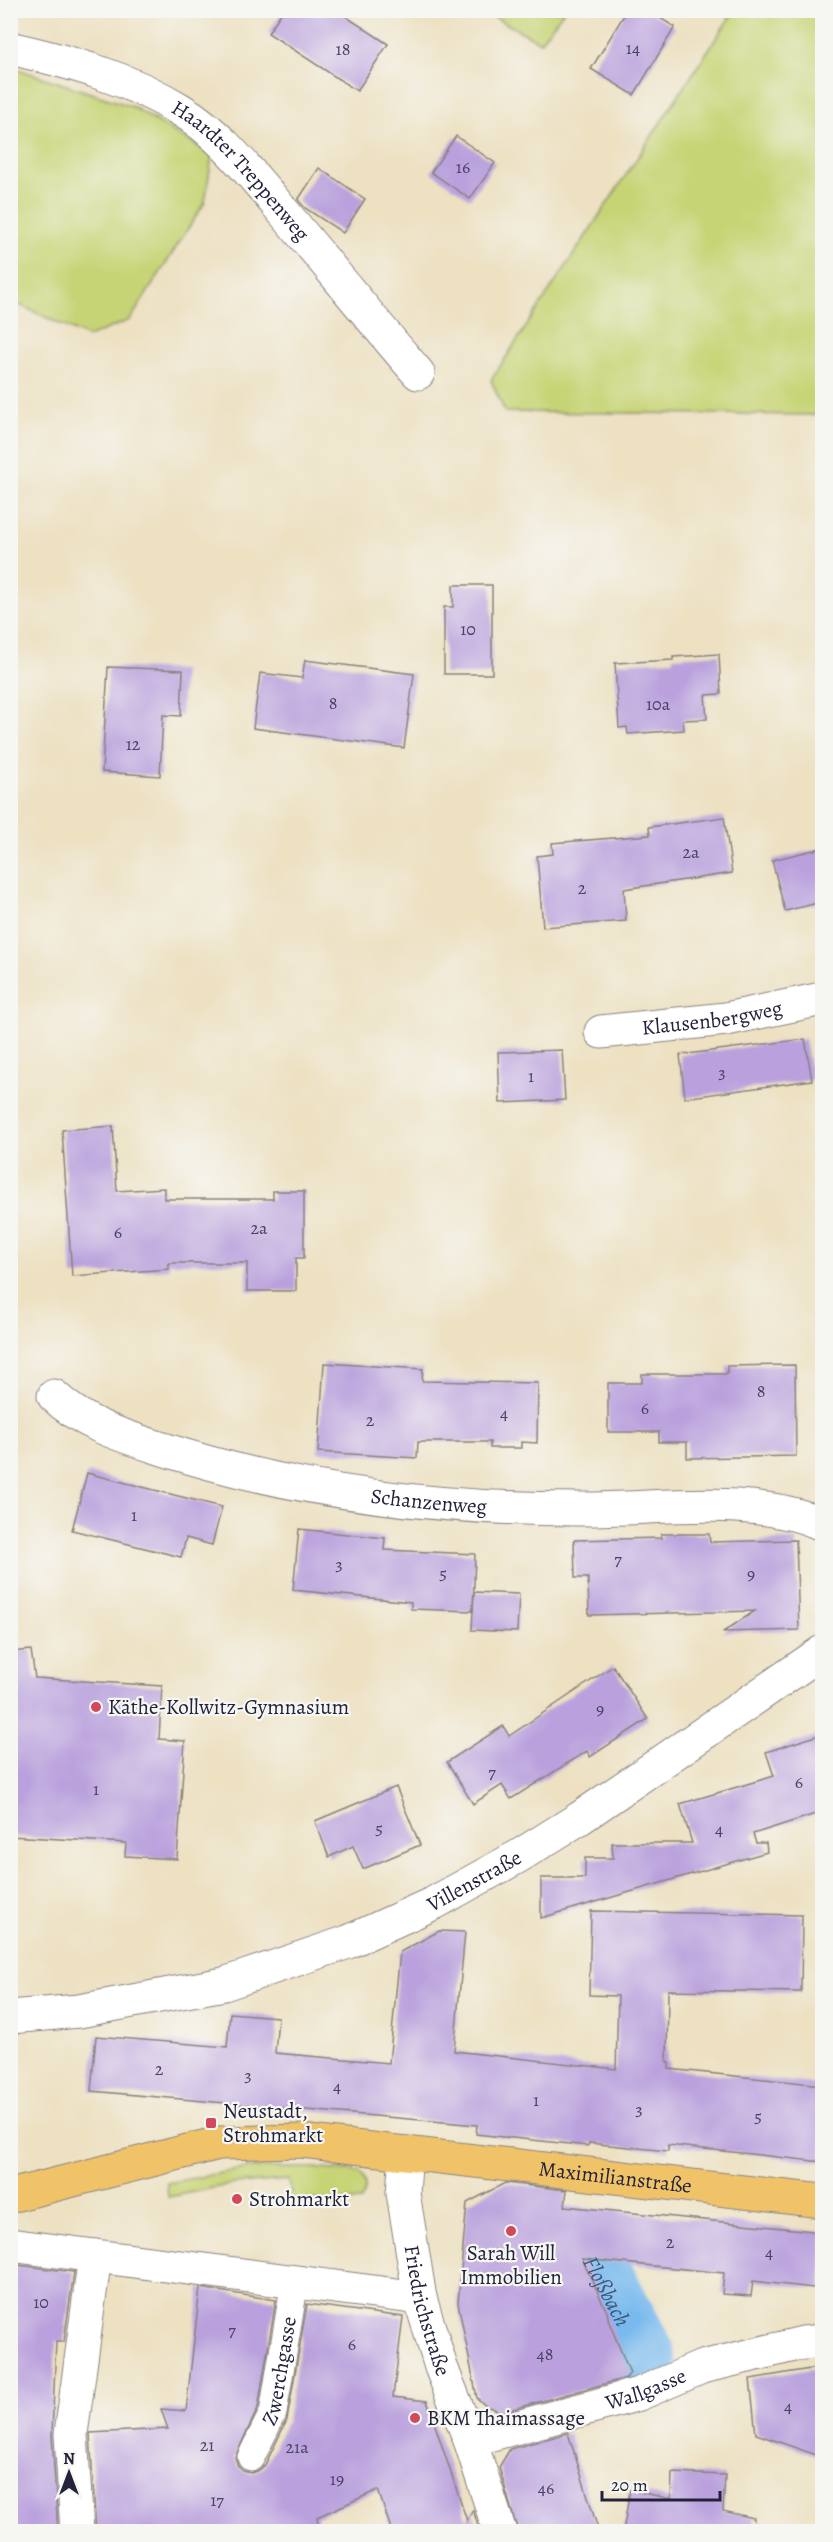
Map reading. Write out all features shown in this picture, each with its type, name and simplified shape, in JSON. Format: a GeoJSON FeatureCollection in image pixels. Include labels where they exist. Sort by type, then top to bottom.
{"type":"FeatureCollection","features":[{"type":"Feature","properties":{"kind":"main road"},"geometry":{"type":"LineString","coordinates":[[10,2196],[219,2143],[302,2141],[406,2153]]}},
{"type":"Feature","properties":{"kind":"main road","name":"Maximilianstraße"},"geometry":{"type":"LineString","coordinates":[[406,2153],[822,2201]]}},
{"type":"Feature","properties":{"kind":"street","name":"Haardter Treppenweg"},"geometry":{"type":"LineString","coordinates":[[10,48],[99,72],[143,88],[183,111],[218,138],[418,373]]}},
{"type":"Feature","properties":{"kind":"street","name":"Klausenbergweg"},"geometry":{"type":"LineString","coordinates":[[601,1032],[726,1019],[822,999]]}},
{"type":"Feature","properties":{"kind":"street","name":"Schanzenweg"},"geometry":{"type":"LineString","coordinates":[[54,1396],[81,1419],[217,1467],[403,1501],[579,1509],[730,1506],[776,1510],[807,1517],[822,1524]]}},
{"type":"Feature","properties":{"kind":"street","name":"Villenstraße"},"geometry":{"type":"LineString","coordinates":[[10,2018],[79,2011],[224,1984],[348,1942],[434,1903],[519,1856],[580,1818],[822,1652]]}},
{"type":"Feature","properties":{"kind":"street","name":"Friedrichstraße"},"geometry":{"type":"LineString","coordinates":[[406,2153],[403,2193],[420,2298],[441,2367],[470,2440],[500,2532]]}},
{"type":"Feature","properties":{"kind":"street"},"geometry":{"type":"LineString","coordinates":[[10,2245],[420,2298]]}},
{"type":"Feature","properties":{"kind":"street"},"geometry":{"type":"LineString","coordinates":[[77,2530],[71,2434],[95,2256]]}},
{"type":"Feature","properties":{"kind":"street","name":"Zwerchgasse"},"geometry":{"type":"LineString","coordinates":[[251,2457],[273,2413],[295,2281]]}},
{"type":"Feature","properties":{"kind":"street","name":"Wallgasse"},"geometry":{"type":"LineString","coordinates":[[470,2440],[639,2394],[702,2367],[803,2343],[822,2341]]}},
{"type":"Feature","properties":{"kind":"green space"},"geometry":{"type":"Polygon","coordinates":[[[483,11],[564,11],[540,42],[483,11]]]}},
{"type":"Feature","properties":{"kind":"green space"},"geometry":{"type":"Polygon","coordinates":[[[734,11],[822,11],[822,415],[505,412],[491,380],[734,11]]]}},
{"type":"Feature","properties":{"kind":"green space"},"geometry":{"type":"Polygon","coordinates":[[[11,67],[133,107],[212,155],[205,202],[130,320],[88,337],[11,301],[11,67]]]}},
{"type":"Feature","properties":{"kind":"green space"},"geometry":{"type":"Polygon","coordinates":[[[248,2168],[310,2168],[359,2172],[365,2190],[361,2201],[292,2200],[289,2180],[233,2184],[168,2197],[167,2183],[248,2168]]]}},
{"type":"Feature","properties":{"kind":"building"},"geometry":{"type":"Polygon","coordinates":[[[283,10],[336,10],[388,44],[357,91],[268,33],[283,10]]]}},
{"type":"Feature","properties":{"kind":"building"},"geometry":{"type":"Polygon","coordinates":[[[627,10],[647,10],[675,27],[634,95],[591,69],[627,10]]]}},
{"type":"Feature","properties":{"kind":"building"},"geometry":{"type":"Polygon","coordinates":[[[456,136],[495,163],[470,199],[431,172],[456,136]]]}},
{"type":"Feature","properties":{"kind":"building"},"geometry":{"type":"Polygon","coordinates":[[[319,168],[365,199],[343,233],[305,208],[298,200],[319,168]]]}},
{"type":"Feature","properties":{"kind":"building"},"geometry":{"type":"Polygon","coordinates":[[[453,585],[492,585],[492,674],[444,674],[444,607],[453,607],[453,585]]]}},
{"type":"Feature","properties":{"kind":"building"},"geometry":{"type":"Polygon","coordinates":[[[719,654],[721,694],[705,695],[707,719],[683,720],[684,730],[628,734],[627,727],[619,728],[615,663],[673,660],[673,657],[719,654]]]}},
{"type":"Feature","properties":{"kind":"building"},"geometry":{"type":"Polygon","coordinates":[[[305,660],[414,674],[404,748],[253,728],[260,673],[302,678],[305,660]]]}},
{"type":"Feature","properties":{"kind":"building"},"geometry":{"type":"Polygon","coordinates":[[[108,667],[183,670],[181,716],[163,715],[160,776],[102,772],[108,667]]]}},
{"type":"Feature","properties":{"kind":"building"},"geometry":{"type":"Polygon","coordinates":[[[724,817],[732,873],[624,889],[626,921],[543,927],[537,856],[553,854],[552,843],[650,835],[649,827],[724,817]]]}},
{"type":"Feature","properties":{"kind":"building"},"geometry":{"type":"Polygon","coordinates":[[[822,848],[822,902],[785,911],[772,860],[822,848]]]}},
{"type":"Feature","properties":{"kind":"building"},"geometry":{"type":"Polygon","coordinates":[[[805,1039],[812,1080],[685,1098],[680,1055],[805,1039]]]}},
{"type":"Feature","properties":{"kind":"building"},"geometry":{"type":"Polygon","coordinates":[[[562,1050],[565,1100],[500,1103],[498,1052],[562,1050]]]}},
{"type":"Feature","properties":{"kind":"building"},"geometry":{"type":"Polygon","coordinates":[[[113,1126],[117,1191],[164,1188],[164,1199],[273,1199],[273,1191],[304,1191],[304,1258],[296,1258],[296,1291],[247,1291],[247,1263],[169,1263],[169,1269],[72,1276],[62,1130],[113,1126]]]}},
{"type":"Feature","properties":{"kind":"building"},"geometry":{"type":"Polygon","coordinates":[[[324,1363],[423,1369],[422,1381],[538,1383],[537,1443],[521,1442],[521,1448],[490,1448],[490,1442],[418,1442],[417,1458],[318,1452],[324,1363]]]}},
{"type":"Feature","properties":{"kind":"building"},"geometry":{"type":"Polygon","coordinates":[[[795,1365],[796,1456],[687,1458],[687,1442],[659,1442],[659,1432],[608,1432],[608,1383],[642,1383],[642,1374],[727,1374],[727,1366],[795,1365]]]}},
{"type":"Feature","properties":{"kind":"building"},"geometry":{"type":"Polygon","coordinates":[[[87,1473],[222,1507],[212,1545],[186,1538],[181,1557],[72,1530],[87,1473]]]}},
{"type":"Feature","properties":{"kind":"building"},"geometry":{"type":"Polygon","coordinates":[[[299,1529],[385,1538],[384,1550],[475,1554],[473,1611],[411,1609],[411,1602],[293,1590],[299,1529]]]}},
{"type":"Feature","properties":{"kind":"building"},"geometry":{"type":"Polygon","coordinates":[[[661,1534],[709,1534],[710,1542],[796,1540],[799,1630],[723,1632],[755,1611],[589,1615],[588,1578],[575,1578],[574,1540],[661,1538],[661,1534]]]}},
{"type":"Feature","properties":{"kind":"building"},"geometry":{"type":"Polygon","coordinates":[[[474,1592],[519,1594],[517,1632],[472,1630],[474,1592]]]}},
{"type":"Feature","properties":{"kind":"building"},"geometry":{"type":"Polygon","coordinates":[[[31,1650],[35,1678],[162,1686],[159,1739],[185,1741],[177,1859],[125,1856],[126,1843],[10,1836],[10,1652],[31,1650]]]}},
{"type":"Feature","properties":{"kind":"building"},"geometry":{"type":"Polygon","coordinates":[[[613,1666],[648,1719],[590,1757],[587,1751],[511,1799],[502,1785],[473,1804],[447,1762],[503,1726],[509,1736],[613,1666]]]}},
{"type":"Feature","properties":{"kind":"building"},"geometry":{"type":"Polygon","coordinates":[[[822,1734],[822,1812],[753,1834],[756,1843],[766,1843],[767,1852],[541,1918],[541,1878],[585,1878],[585,1858],[613,1858],[612,1843],[692,1843],[680,1804],[774,1776],[766,1752],[822,1734]]]}},
{"type":"Feature","properties":{"kind":"building"},"geometry":{"type":"Polygon","coordinates":[[[396,1787],[420,1845],[363,1869],[353,1846],[329,1857],[315,1821],[396,1787]]]}},
{"type":"Feature","properties":{"kind":"building"},"geometry":{"type":"Polygon","coordinates":[[[591,1911],[802,1915],[801,1992],[668,1990],[667,2062],[669,2062],[669,2069],[822,2085],[822,2162],[668,2145],[668,2151],[589,2143],[588,2146],[476,2134],[477,2125],[91,2091],[96,2036],[227,2047],[230,2013],[278,2017],[275,2053],[389,2063],[400,1952],[439,1931],[465,1932],[454,2051],[616,2069],[618,1996],[589,1995],[591,1911]]]}},
{"type":"Feature","properties":{"kind":"building"},"geometry":{"type":"Polygon","coordinates":[[[505,2183],[567,2190],[565,2206],[822,2232],[822,2289],[753,2281],[751,2296],[722,2294],[724,2273],[582,2259],[607,2312],[630,2373],[626,2378],[502,2412],[486,2406],[477,2398],[458,2303],[467,2203],[505,2183]]]}},
{"type":"Feature","properties":{"kind":"building"},"geometry":{"type":"Polygon","coordinates":[[[10,2264],[74,2272],[64,2342],[56,2342],[52,2435],[58,2532],[10,2532],[10,2264]]]}},
{"type":"Feature","properties":{"kind":"building"},"geometry":{"type":"Polygon","coordinates":[[[200,2288],[276,2300],[258,2408],[235,2457],[238,2466],[243,2471],[251,2473],[265,2465],[287,2420],[307,2304],[403,2317],[393,2397],[427,2401],[467,2521],[473,2510],[480,2532],[392,2532],[378,2490],[317,2517],[319,2532],[96,2532],[90,2433],[168,2429],[161,2409],[186,2411],[200,2288]]]}},
{"type":"Feature","properties":{"kind":"building"},"geometry":{"type":"Polygon","coordinates":[[[822,2367],[822,2457],[756,2434],[750,2379],[822,2367]]]}},
{"type":"Feature","properties":{"kind":"building"},"geometry":{"type":"Polygon","coordinates":[[[568,2433],[599,2532],[518,2532],[499,2467],[510,2449],[568,2433]]]}},
{"type":"Feature","properties":{"kind":"building"},"geometry":{"type":"Polygon","coordinates":[[[672,2473],[725,2475],[723,2511],[754,2518],[753,2532],[623,2532],[630,2490],[671,2499],[672,2473]]]}},
{"type":"Feature","properties":{"kind":"waterway","name":"Floßbach"},"geometry":{"type":"LineString","coordinates":[[560,2241],[583,2247],[641,2357]]}},
{"type":"Feature","properties":{"kind":"waterway"},"geometry":{"type":"LineString","coordinates":[[610,2316],[621,2319]]}},
{"type":"Feature","properties":{"kind":"place","name":"Käthe-Kollwitz-Gymnasium"},"geometry":{"type":"Point","coordinates":[96,1707]}},
{"type":"Feature","properties":{"kind":"place","name":"Neustadt, Strohmarkt"},"geometry":{"type":"Point","coordinates":[211,2123]}},
{"type":"Feature","properties":{"kind":"place","name":"Strohmarkt"},"geometry":{"type":"Point","coordinates":[237,2199]}},
{"type":"Feature","properties":{"kind":"place","name":"Sarah Will Immobilien"},"geometry":{"type":"Point","coordinates":[511,2231]}},
{"type":"Feature","properties":{"kind":"place","name":"BKM Thaimassage"},"geometry":{"type":"Point","coordinates":[415,2418]}}]}
